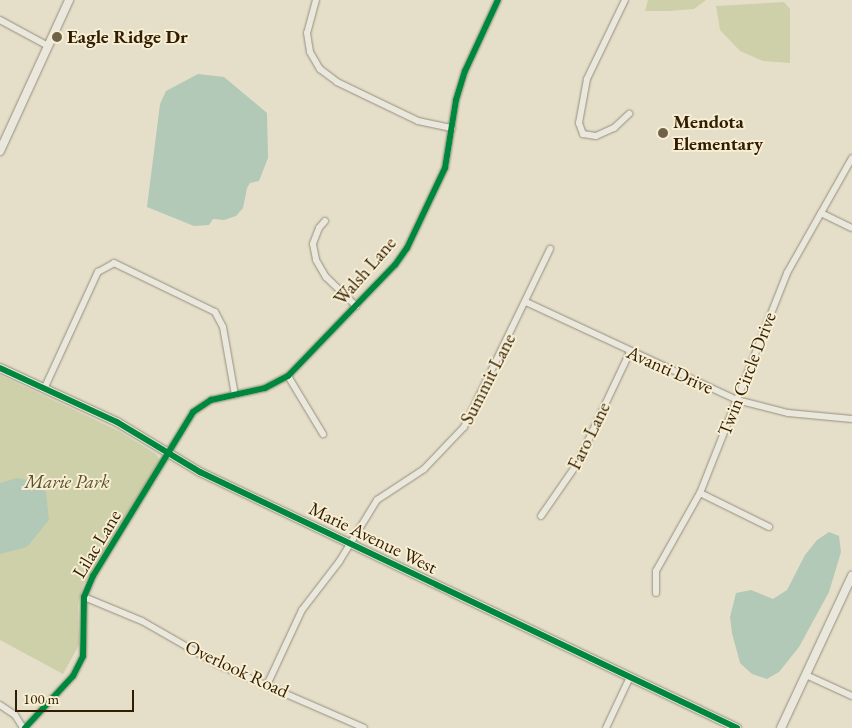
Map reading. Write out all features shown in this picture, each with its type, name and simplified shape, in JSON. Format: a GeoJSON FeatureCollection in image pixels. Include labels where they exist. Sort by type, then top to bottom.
{"type":"FeatureCollection","features":[{"type":"Feature","properties":{"kind":"street"},"geometry":{"type":"LineString","coordinates":[[0,151],[69,0]]}},
{"type":"Feature","properties":{"kind":"street"},"geometry":{"type":"LineString","coordinates":[[316,0],[307,33],[310,52],[320,69],[337,82],[418,121],[452,128]]}},
{"type":"Feature","properties":{"kind":"street","name":"Walsh Lane"},"geometry":{"type":"LineString","coordinates":[[170,454],[193,412],[211,400],[265,388],[288,376],[356,306],[407,248],[444,168],[465,71],[498,0]]}},
{"type":"Feature","properties":{"kind":"street"},"geometry":{"type":"LineString","coordinates":[[625,0],[587,80],[579,123],[583,134],[596,136],[614,128],[629,114]]}},
{"type":"Feature","properties":{"kind":"street"},"geometry":{"type":"LineString","coordinates":[[0,20],[48,46]]}},
{"type":"Feature","properties":{"kind":"street","name":"Twin Circle Drive"},"geometry":{"type":"LineString","coordinates":[[656,593],[654,584],[656,571],[700,492],[787,272],[852,158]]}},
{"type":"Feature","properties":{"kind":"street"},"geometry":{"type":"LineString","coordinates":[[821,213],[852,228]]}},
{"type":"Feature","properties":{"kind":"street"},"geometry":{"type":"LineString","coordinates":[[325,221],[319,228],[313,244],[316,260],[326,277],[356,306]]}},
{"type":"Feature","properties":{"kind":"street","name":"Summit Lane"},"geometry":{"type":"LineString","coordinates":[[267,685],[302,610],[350,544],[377,500],[424,469],[464,427],[550,249]]}},
{"type":"Feature","properties":{"kind":"street"},"geometry":{"type":"LineString","coordinates":[[45,387],[98,272],[114,263],[215,312],[223,327],[235,395]]}},
{"type":"Feature","properties":{"kind":"street","name":"Avanti Drive"},"geometry":{"type":"LineString","coordinates":[[526,302],[630,352],[737,400],[788,413],[852,419]]}},
{"type":"Feature","properties":{"kind":"street","name":"Faro Lane"},"geometry":{"type":"LineString","coordinates":[[541,516],[577,464],[630,352]]}},
{"type":"Feature","properties":{"kind":"street","name":"Marie Avenue West"},"geometry":{"type":"LineString","coordinates":[[0,368],[45,387],[117,422],[200,472],[738,728]]}},
{"type":"Feature","properties":{"kind":"street"},"geometry":{"type":"LineString","coordinates":[[288,376],[323,434]]}},
{"type":"Feature","properties":{"kind":"street","name":"Lilac Lane"},"geometry":{"type":"LineString","coordinates":[[24,728],[73,676],[83,656],[84,597],[93,576],[170,454]]}},
{"type":"Feature","properties":{"kind":"street"},"geometry":{"type":"LineString","coordinates":[[700,492],[769,527]]}},
{"type":"Feature","properties":{"kind":"street"},"geometry":{"type":"LineString","coordinates":[[782,728],[852,576]]}},
{"type":"Feature","properties":{"kind":"street","name":"Overlook Road"},"geometry":{"type":"LineString","coordinates":[[84,597],[142,620],[217,664],[364,728]]}},
{"type":"Feature","properties":{"kind":"street"},"geometry":{"type":"LineString","coordinates":[[806,675],[852,696]]}},
{"type":"Feature","properties":{"kind":"street"},"geometry":{"type":"LineString","coordinates":[[606,728],[630,677]]}},
{"type":"Feature","properties":{"kind":"street"},"geometry":{"type":"LineString","coordinates":[[0,705],[15,716],[24,728]]}},
{"type":"Feature","properties":{"kind":"green space"},"geometry":{"type":"Polygon","coordinates":[[[648,0],[706,0],[694,9],[645,11],[648,0]]]}},
{"type":"Feature","properties":{"kind":"green space"},"geometry":{"type":"Polygon","coordinates":[[[784,2],[790,9],[790,63],[763,61],[740,51],[720,30],[716,6],[784,2]]]}},
{"type":"Feature","properties":{"kind":"green space","name":"Marie Park"},"geometry":{"type":"Polygon","coordinates":[[[0,375],[119,431],[156,454],[160,460],[83,585],[78,606],[79,645],[63,674],[0,640],[0,375]]]}},
{"type":"Feature","properties":{"kind":"shaded area"},"geometry":{"type":"Polygon","coordinates":[[[198,74],[224,77],[267,113],[268,158],[259,181],[250,183],[247,188],[243,208],[236,216],[224,220],[213,219],[209,225],[194,226],[147,207],[160,104],[166,91],[198,74]]]}},
{"type":"Feature","properties":{"kind":"shaded area"},"geometry":{"type":"Polygon","coordinates":[[[17,478],[28,480],[46,492],[49,520],[27,547],[0,554],[0,483],[17,478]]]}},
{"type":"Feature","properties":{"kind":"shaded area"},"geometry":{"type":"Polygon","coordinates":[[[829,532],[839,536],[841,552],[829,592],[799,647],[779,672],[767,679],[752,674],[740,663],[732,633],[730,617],[736,593],[751,590],[773,599],[787,590],[805,555],[817,540],[829,532]]]}},
{"type":"Feature","properties":{"kind":"cycle path"},"geometry":{"type":"LineString","coordinates":[[25,728],[73,676],[83,656],[84,597],[93,576],[193,412],[211,400],[265,388],[288,376],[395,265],[407,248],[445,168],[456,100],[465,71],[498,0]]}},
{"type":"Feature","properties":{"kind":"cycle path"},"geometry":{"type":"LineString","coordinates":[[0,368],[117,422],[200,472],[737,728]]}},
{"type":"Feature","properties":{"kind":"place","name":"Eagle Ridge Dr"},"geometry":{"type":"Point","coordinates":[57,37]}},
{"type":"Feature","properties":{"kind":"place","name":"Mendota Elementary"},"geometry":{"type":"Point","coordinates":[663,133]}}]}
